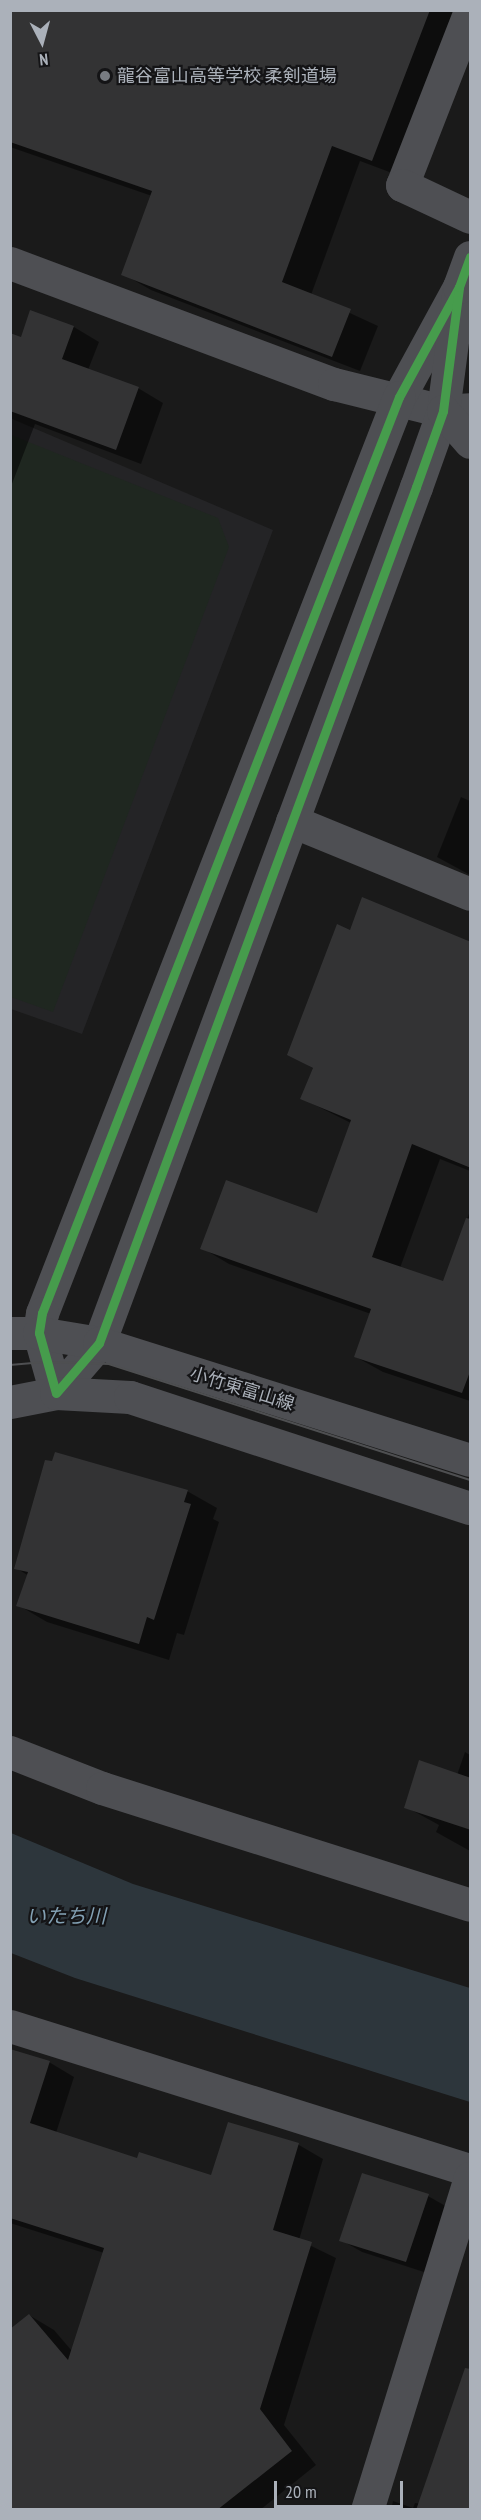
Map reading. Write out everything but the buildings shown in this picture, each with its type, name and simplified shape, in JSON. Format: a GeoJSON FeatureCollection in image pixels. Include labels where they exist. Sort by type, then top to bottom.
{"type":"FeatureCollection","features":[{"type":"Feature","properties":{"kind":"street"},"geometry":{"type":"LineString","coordinates":[[471,11],[402,185],[471,217]]}},
{"type":"Feature","properties":{"kind":"street"},"geometry":{"type":"LineString","coordinates":[[10,263],[334,384],[457,410]]}},
{"type":"Feature","properties":{"kind":"street"},"geometry":{"type":"LineString","coordinates":[[56,1393],[25,1333],[58,1272],[399,397],[465,272]]}},
{"type":"Feature","properties":{"kind":"street"},"geometry":{"type":"LineString","coordinates":[[56,1393],[99,1343],[292,821],[457,410],[465,272]]}},
{"type":"Feature","properties":{"kind":"street"},"geometry":{"type":"LineString","coordinates":[[457,410],[471,442]]}},
{"type":"Feature","properties":{"kind":"street"},"geometry":{"type":"LineString","coordinates":[[292,821],[471,894]]}},
{"type":"Feature","properties":{"kind":"street","name":"小竹東富山線"},"geometry":{"type":"LineString","coordinates":[[25,1333],[99,1343],[471,1460]]}},
{"type":"Feature","properties":{"kind":"street"},"geometry":{"type":"LineString","coordinates":[[10,1402],[56,1393],[130,1397],[471,1508]]}},
{"type":"Feature","properties":{"kind":"street"},"geometry":{"type":"LineString","coordinates":[[10,1752],[102,1788],[471,1905]]}},
{"type":"Feature","properties":{"kind":"street"},"geometry":{"type":"LineString","coordinates":[[10,2026],[471,2170]]}},
{"type":"Feature","properties":{"kind":"street"},"geometry":{"type":"LineString","coordinates":[[367,2510],[471,2178]]}},
{"type":"Feature","properties":{"kind":"shaded area"},"geometry":{"type":"Polygon","coordinates":[[[10,418],[273,530],[82,1034],[11,1009],[10,418]]]}},
{"type":"Feature","properties":{"kind":"shaded area"},"geometry":{"type":"Polygon","coordinates":[[[11,435],[218,518],[229,547],[53,1012],[11,997],[11,435]]]}},
{"type":"Feature","properties":{"kind":"water","name":"いたち川"},"geometry":{"type":"Polygon","coordinates":[[[11,1833],[133,1884],[470,1988],[470,2102],[75,1978],[11,1953],[11,1833]]]}},
{"type":"Feature","properties":{"kind":"tram line"},"geometry":{"type":"LineString","coordinates":[[10,1365],[47,1362],[109,1364],[470,1480]]}},
{"type":"Feature","properties":{"kind":"cycle path"},"geometry":{"type":"LineString","coordinates":[[459,287],[399,397],[42,1313],[39,1333],[56,1393],[99,1343],[416,487],[443,411],[459,287],[470,257]]}},
{"type":"Feature","properties":{"kind":"place","name":"龍谷富山高等学校 柔剣道場"},"geometry":{"type":"Point","coordinates":[105,76]}}]}
